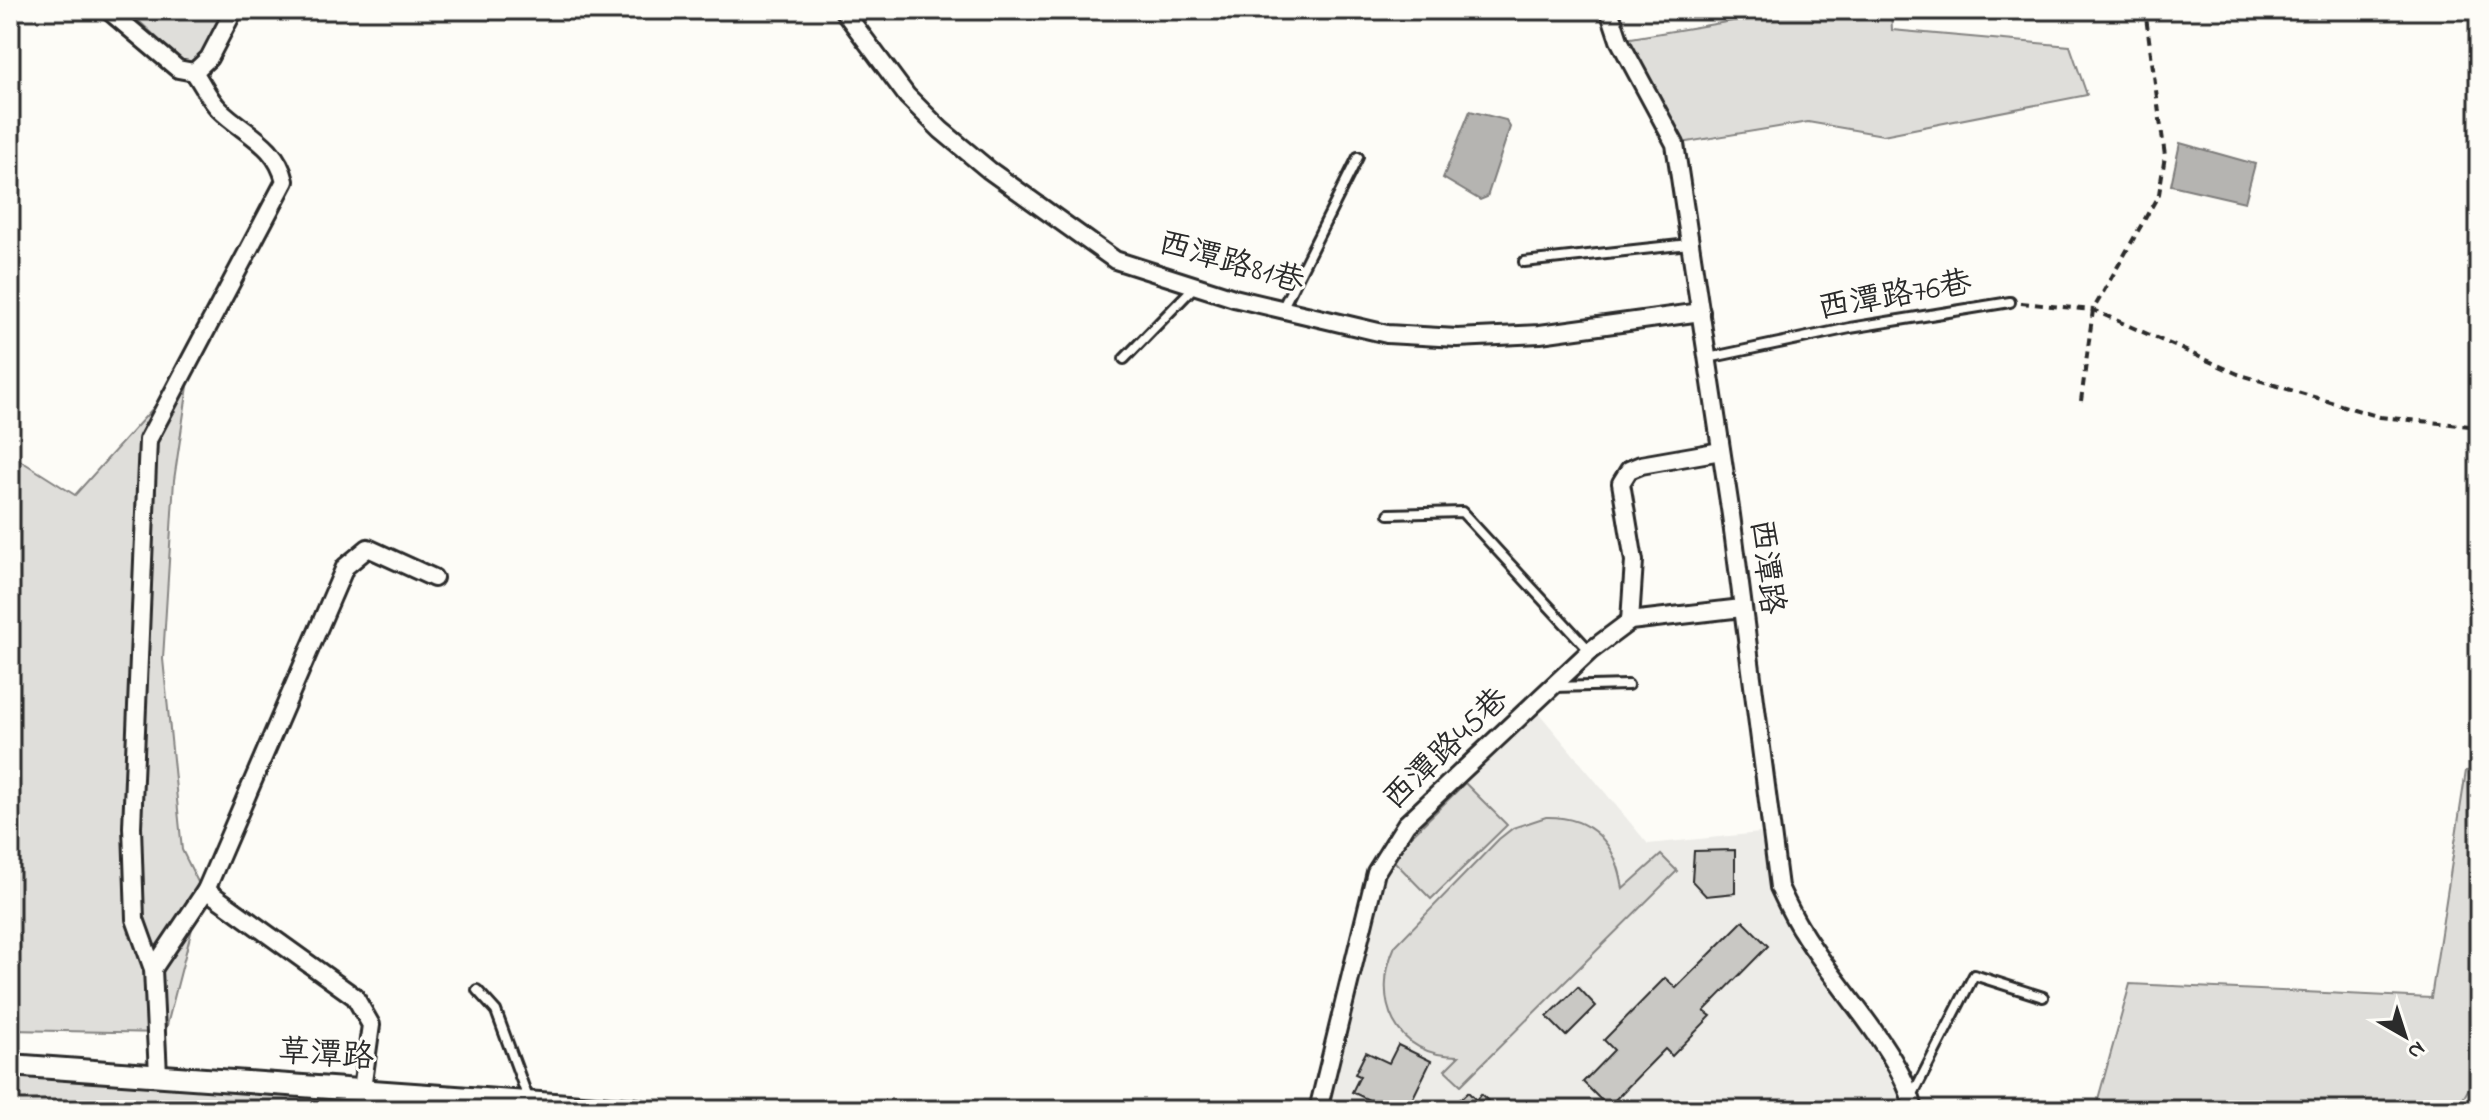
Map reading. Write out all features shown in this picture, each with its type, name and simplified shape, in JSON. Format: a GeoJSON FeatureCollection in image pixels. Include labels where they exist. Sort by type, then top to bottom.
{"type":"FeatureCollection","features":[{"type":"Feature","properties":{"kind":"street"},"geometry":{"type":"LineString","coordinates":[[108,10],[178,69],[194,72],[218,108],[267,146],[281,167],[285,181],[148,440],[132,827],[135,919],[153,969],[158,1075]]}},
{"type":"Feature","properties":{"kind":"street"},"geometry":{"type":"LineString","coordinates":[[194,72],[209,58],[234,10]]}},
{"type":"Feature","properties":{"kind":"street","name":"西潭路81巷"},"geometry":{"type":"LineString","coordinates":[[843,10],[907,96],[989,170],[1115,260],[1195,286],[1387,334],[1457,338],[1554,332],[1701,312]]}},
{"type":"Feature","properties":{"kind":"street","name":"西潭路"},"geometry":{"type":"LineString","coordinates":[[1609,10],[1619,40],[1675,144],[1708,358],[1779,887],[1801,930],[1882,1046],[1913,1103]]}},
{"type":"Feature","properties":{"kind":"street"},"geometry":{"type":"LineString","coordinates":[[1721,451],[1641,465],[1629,470],[1621,483],[1634,561],[1630,621],[1742,608]]}},
{"type":"Feature","properties":{"kind":"street"},"geometry":{"type":"LineString","coordinates":[[153,969],[206,890],[345,567],[368,548],[434,578]]}},
{"type":"Feature","properties":{"kind":"street","name":"西潭路45巷"},"geometry":{"type":"LineString","coordinates":[[1318,1110],[1376,872],[1406,824],[1590,651],[1630,621]]}},
{"type":"Feature","properties":{"kind":"street"},"geometry":{"type":"LineString","coordinates":[[206,890],[355,997],[371,1025],[362,1089]]}},
{"type":"Feature","properties":{"kind":"street","name":"草潭路"},"geometry":{"type":"LineString","coordinates":[[10,1065],[362,1089],[426,1102],[529,1102],[637,1110]]}},
{"type":"Feature","properties":{"kind":"lane"},"geometry":{"type":"LineString","coordinates":[[1282,309],[1358,157]]}},
{"type":"Feature","properties":{"kind":"lane"},"geometry":{"type":"LineString","coordinates":[[1524,262],[1689,244]]}},
{"type":"Feature","properties":{"kind":"lane"},"geometry":{"type":"LineString","coordinates":[[1124,359],[1195,286]]}},
{"type":"Feature","properties":{"kind":"lane","name":"西潭路76巷"},"geometry":{"type":"LineString","coordinates":[[1708,358],[1850,328],[2010,302]]}},
{"type":"Feature","properties":{"kind":"lane"},"geometry":{"type":"LineString","coordinates":[[1389,514],[1462,512],[1590,651]]}},
{"type":"Feature","properties":{"kind":"lane"},"geometry":{"type":"LineString","coordinates":[[1553,687],[1628,685]]}},
{"type":"Feature","properties":{"kind":"lane"},"geometry":{"type":"LineString","coordinates":[[1913,1103],[1974,975],[2043,997]]}},
{"type":"Feature","properties":{"kind":"lane"},"geometry":{"type":"LineString","coordinates":[[477,990],[496,1011],[529,1102]]}},
{"type":"Feature","properties":{"kind":"path"},"geometry":{"type":"LineString","coordinates":[[2081,401],[2093,310],[2159,194],[2165,156],[2145,10]]}},
{"type":"Feature","properties":{"kind":"path","name":"西潭路76巷"},"geometry":{"type":"LineString","coordinates":[[2010,302],[2093,310],[2238,374],[2380,417],[2470,426],[2479,439]]}},
{"type":"Feature","properties":{"kind":"shaded area"},"geometry":{"type":"Polygon","coordinates":[[[127,10],[234,10],[194,72],[127,10]]]}},
{"type":"Feature","properties":{"kind":"shaded area"},"geometry":{"type":"Polygon","coordinates":[[[1776,10],[1891,10],[1892,30],[2070,46],[2087,95],[1883,135],[1808,122],[1675,144],[1619,40],[1774,14],[1776,10]]]}},
{"type":"Feature","properties":{"kind":"shaded area"},"geometry":{"type":"Polygon","coordinates":[[[1470,111],[1506,120],[1510,127],[1487,197],[1480,200],[1443,178],[1470,111]]]}},
{"type":"Feature","properties":{"kind":"shaded area"},"geometry":{"type":"Polygon","coordinates":[[[2180,143],[2255,164],[2245,202],[2171,185],[2180,143]]]}},
{"type":"Feature","properties":{"kind":"shaded area"},"geometry":{"type":"Polygon","coordinates":[[[191,366],[174,480],[163,659],[182,850],[202,890],[165,1033],[10,1030],[10,454],[75,495],[191,366]]]}},
{"type":"Feature","properties":{"kind":"shaded area"},"geometry":{"type":"Polygon","coordinates":[[[1533,706],[1648,844],[1760,833],[1779,887],[1917,1110],[1318,1110],[1376,872],[1406,824],[1533,706]]]}},
{"type":"Feature","properties":{"kind":"shaded area"},"geometry":{"type":"Polygon","coordinates":[[[2479,770],[2479,1070],[2457,1110],[2095,1110],[2130,984],[2431,998],[2466,771],[2479,770]]]}},
{"type":"Feature","properties":{"kind":"shaded area"},"geometry":{"type":"Polygon","coordinates":[[[1465,783],[1507,825],[1431,899],[1390,857],[1465,783]]]}},
{"type":"Feature","properties":{"kind":"shaded area"},"geometry":{"type":"Polygon","coordinates":[[[1546,817],[1577,822],[1600,836],[1615,859],[1623,889],[1661,855],[1677,871],[1461,1085],[1445,1070],[1459,1056],[1437,1054],[1418,1047],[1404,1036],[1394,1021],[1386,986],[1388,966],[1395,946],[1499,839],[1513,828],[1546,817]]]}},
{"type":"Feature","properties":{"kind":"shaded area"},"geometry":{"type":"Polygon","coordinates":[[[10,1061],[429,1094],[425,1110],[10,1110],[10,1061]]]}},
{"type":"Feature","properties":{"kind":"building"},"geometry":{"type":"Polygon","coordinates":[[[1735,850],[1735,893],[1706,896],[1692,881],[1694,851],[1735,850]]]}},
{"type":"Feature","properties":{"kind":"building"},"geometry":{"type":"Polygon","coordinates":[[[1743,921],[1768,946],[1704,1011],[1711,1016],[1672,1056],[1665,1049],[1608,1107],[1583,1082],[1614,1050],[1604,1040],[1665,978],[1676,988],[1743,921]]]}},
{"type":"Feature","properties":{"kind":"building"},"geometry":{"type":"Polygon","coordinates":[[[1578,987],[1596,1006],[1566,1036],[1547,1017],[1578,987]]]}},
{"type":"Feature","properties":{"kind":"building"},"geometry":{"type":"Polygon","coordinates":[[[1398,1045],[1431,1061],[1407,1110],[1390,1110],[1352,1092],[1360,1076],[1355,1074],[1366,1052],[1389,1063],[1398,1045]]]}},
{"type":"Feature","properties":{"kind":"building"},"geometry":{"type":"Polygon","coordinates":[[[1468,1092],[1476,1100],[1481,1094],[1497,1110],[1449,1110],[1468,1092]]]}}]}
